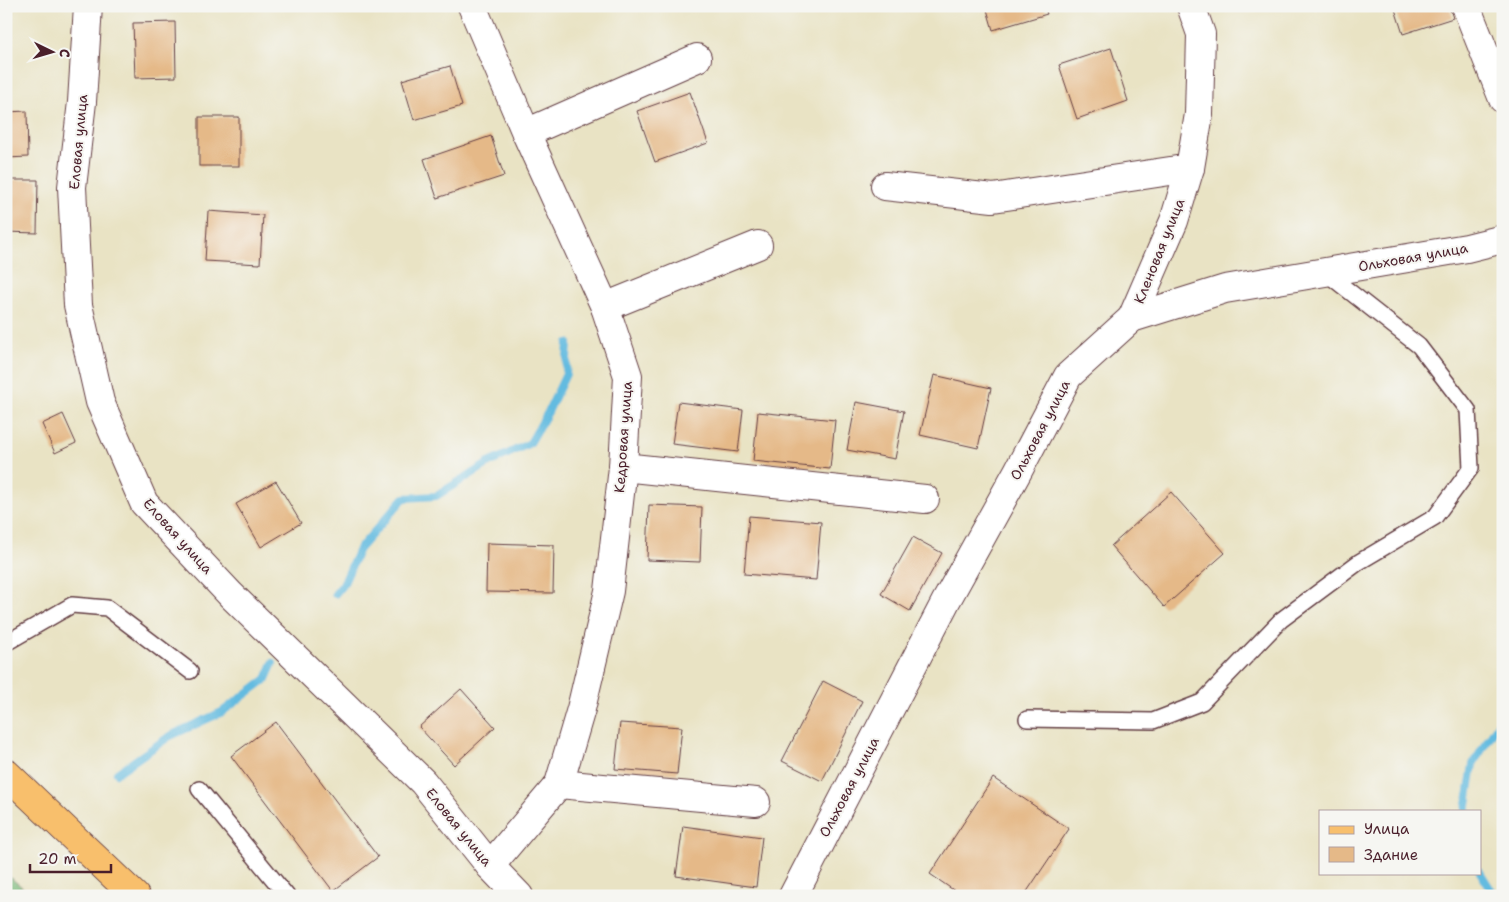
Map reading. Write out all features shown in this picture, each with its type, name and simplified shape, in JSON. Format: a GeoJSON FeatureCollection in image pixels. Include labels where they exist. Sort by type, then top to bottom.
{"type":"FeatureCollection","features":[{"type":"Feature","properties":{"kind":"main road"},"geometry":{"type":"LineString","coordinates":[[6,773],[135,896]]}},
{"type":"Feature","properties":{"kind":"street","name":"Еловая улица"},"geometry":{"type":"LineString","coordinates":[[88,6],[82,102],[72,187],[78,305],[100,402],[144,503],[231,595],[423,782],[490,866],[519,896]]}},
{"type":"Feature","properties":{"kind":"street","name":"Кедровая улица"},"geometry":{"type":"LineString","coordinates":[[472,6],[526,133],[605,308],[628,376],[623,466],[609,592],[581,709],[559,784],[490,866]]}},
{"type":"Feature","properties":{"kind":"street","name":"Кленовая улица"},"geometry":{"type":"LineString","coordinates":[[1132,318],[1174,221],[1190,168],[1199,114],[1201,34],[1191,6]]}},
{"type":"Feature","properties":{"kind":"street"},"geometry":{"type":"LineString","coordinates":[[1466,6],[1503,99]]}},
{"type":"Feature","properties":{"kind":"street"},"geometry":{"type":"LineString","coordinates":[[526,133],[697,58]]}},
{"type":"Feature","properties":{"kind":"street"},"geometry":{"type":"LineString","coordinates":[[885,186],[993,198],[1190,168]]}},
{"type":"Feature","properties":{"kind":"street","name":"Ольховая улица"},"geometry":{"type":"LineString","coordinates":[[793,896],[946,602],[1068,376],[1132,318],[1225,289],[1466,248],[1503,239]]}},
{"type":"Feature","properties":{"kind":"street"},"geometry":{"type":"LineString","coordinates":[[605,308],[758,245]]}},
{"type":"Feature","properties":{"kind":"street"},"geometry":{"type":"LineString","coordinates":[[623,466],[925,499]]}},
{"type":"Feature","properties":{"kind":"street"},"geometry":{"type":"LineString","coordinates":[[559,784],[756,802]]}},
{"type":"Feature","properties":{"kind":"lane"},"geometry":{"type":"LineString","coordinates":[[1027,719],[1153,722],[1202,702],[1281,620],[1359,562],[1435,517],[1471,468],[1468,410],[1419,346],[1326,272]]}},
{"type":"Feature","properties":{"kind":"lane"},"geometry":{"type":"LineString","coordinates":[[6,642],[72,605],[106,608],[190,671]]}},
{"type":"Feature","properties":{"kind":"lane"},"geometry":{"type":"LineString","coordinates":[[199,789],[287,896]]}},
{"type":"Feature","properties":{"kind":"green space"},"geometry":{"type":"Polygon","coordinates":[[[6,874],[23,888],[21,896],[6,896],[6,874]]]}},
{"type":"Feature","properties":{"kind":"building"},"geometry":{"type":"Polygon","coordinates":[[[986,6],[1044,6],[1047,14],[993,30],[986,6]]]}},
{"type":"Feature","properties":{"kind":"building"},"geometry":{"type":"Polygon","coordinates":[[[1394,6],[1449,6],[1453,18],[1403,34],[1394,6]]]}},
{"type":"Feature","properties":{"kind":"building"},"geometry":{"type":"Polygon","coordinates":[[[175,22],[176,77],[135,78],[133,23],[175,22]]]}},
{"type":"Feature","properties":{"kind":"building"},"geometry":{"type":"Polygon","coordinates":[[[1111,48],[1128,101],[1077,119],[1059,65],[1111,48]]]}},
{"type":"Feature","properties":{"kind":"building"},"geometry":{"type":"Polygon","coordinates":[[[450,66],[462,106],[414,120],[402,80],[450,66]]]}},
{"type":"Feature","properties":{"kind":"building"},"geometry":{"type":"Polygon","coordinates":[[[690,92],[708,143],[655,162],[637,111],[690,92]]]}},
{"type":"Feature","properties":{"kind":"building"},"geometry":{"type":"Polygon","coordinates":[[[27,111],[28,157],[6,158],[6,112],[27,111]]]}},
{"type":"Feature","properties":{"kind":"building"},"geometry":{"type":"Polygon","coordinates":[[[199,117],[239,117],[239,166],[199,166],[199,117]]]}},
{"type":"Feature","properties":{"kind":"building"},"geometry":{"type":"Polygon","coordinates":[[[491,136],[504,176],[437,198],[424,159],[491,136]]]}},
{"type":"Feature","properties":{"kind":"building"},"geometry":{"type":"Polygon","coordinates":[[[6,180],[38,180],[37,233],[6,232],[6,180]]]}},
{"type":"Feature","properties":{"kind":"building"},"geometry":{"type":"Polygon","coordinates":[[[208,211],[263,215],[260,264],[205,261],[208,211]]]}},
{"type":"Feature","properties":{"kind":"building"},"geometry":{"type":"Polygon","coordinates":[[[934,375],[991,388],[978,448],[920,435],[934,375]]]}},
{"type":"Feature","properties":{"kind":"building"},"geometry":{"type":"Polygon","coordinates":[[[678,402],[743,410],[738,452],[672,444],[678,402]]]}},
{"type":"Feature","properties":{"kind":"building"},"geometry":{"type":"Polygon","coordinates":[[[856,402],[904,411],[895,459],[847,450],[856,402]]]}},
{"type":"Feature","properties":{"kind":"building"},"geometry":{"type":"Polygon","coordinates":[[[758,412],[835,420],[830,469],[753,461],[758,412]]]}},
{"type":"Feature","properties":{"kind":"building"},"geometry":{"type":"Polygon","coordinates":[[[63,414],[76,443],[55,453],[42,424],[63,414]]]}},
{"type":"Feature","properties":{"kind":"building"},"geometry":{"type":"Polygon","coordinates":[[[276,481],[301,523],[261,547],[236,504],[276,481]]]}},
{"type":"Feature","properties":{"kind":"building"},"geometry":{"type":"Polygon","coordinates":[[[1171,492],[1225,553],[1164,607],[1111,546],[1171,492]]]}},
{"type":"Feature","properties":{"kind":"building"},"geometry":{"type":"Polygon","coordinates":[[[649,505],[702,507],[700,562],[647,560],[649,505]]]}},
{"type":"Feature","properties":{"kind":"building"},"geometry":{"type":"Polygon","coordinates":[[[749,516],[821,522],[816,580],[744,574],[749,516]]]}},
{"type":"Feature","properties":{"kind":"building"},"geometry":{"type":"Polygon","coordinates":[[[913,537],[942,553],[910,611],[881,594],[913,537]]]}},
{"type":"Feature","properties":{"kind":"building"},"geometry":{"type":"Polygon","coordinates":[[[487,543],[554,545],[553,593],[486,592],[487,543]]]}},
{"type":"Feature","properties":{"kind":"building"},"geometry":{"type":"Polygon","coordinates":[[[823,681],[862,701],[822,781],[782,761],[823,681]]]}},
{"type":"Feature","properties":{"kind":"building"},"geometry":{"type":"Polygon","coordinates":[[[461,689],[495,727],[454,765],[419,727],[461,689]]]}},
{"type":"Feature","properties":{"kind":"building"},"geometry":{"type":"Polygon","coordinates":[[[276,722],[378,857],[333,891],[231,756],[276,722]]]}},
{"type":"Feature","properties":{"kind":"building"},"geometry":{"type":"Polygon","coordinates":[[[620,723],[682,727],[677,774],[615,769],[620,723]]]}},
{"type":"Feature","properties":{"kind":"building"},"geometry":{"type":"Polygon","coordinates":[[[993,778],[1069,829],[1024,896],[962,896],[930,874],[993,778]]]}},
{"type":"Feature","properties":{"kind":"building"},"geometry":{"type":"Polygon","coordinates":[[[683,826],[762,837],[756,887],[676,876],[683,826]]]}},
{"type":"Feature","properties":{"kind":"waterway"},"geometry":{"type":"LineString","coordinates":[[335,594],[344,583],[359,549],[404,498],[436,496],[489,463],[530,443],[548,412],[566,374],[568,343]]}},
{"type":"Feature","properties":{"kind":"waterway"},"geometry":{"type":"LineString","coordinates":[[117,773],[170,736],[222,712],[266,679],[273,663]]}},
{"type":"Feature","properties":{"kind":"waterway"},"geometry":{"type":"LineString","coordinates":[[1466,810],[1473,764],[1503,716]]}},
{"type":"Feature","properties":{"kind":"waterway"},"geometry":{"type":"LineString","coordinates":[[1481,874],[1495,896]]}}]}
